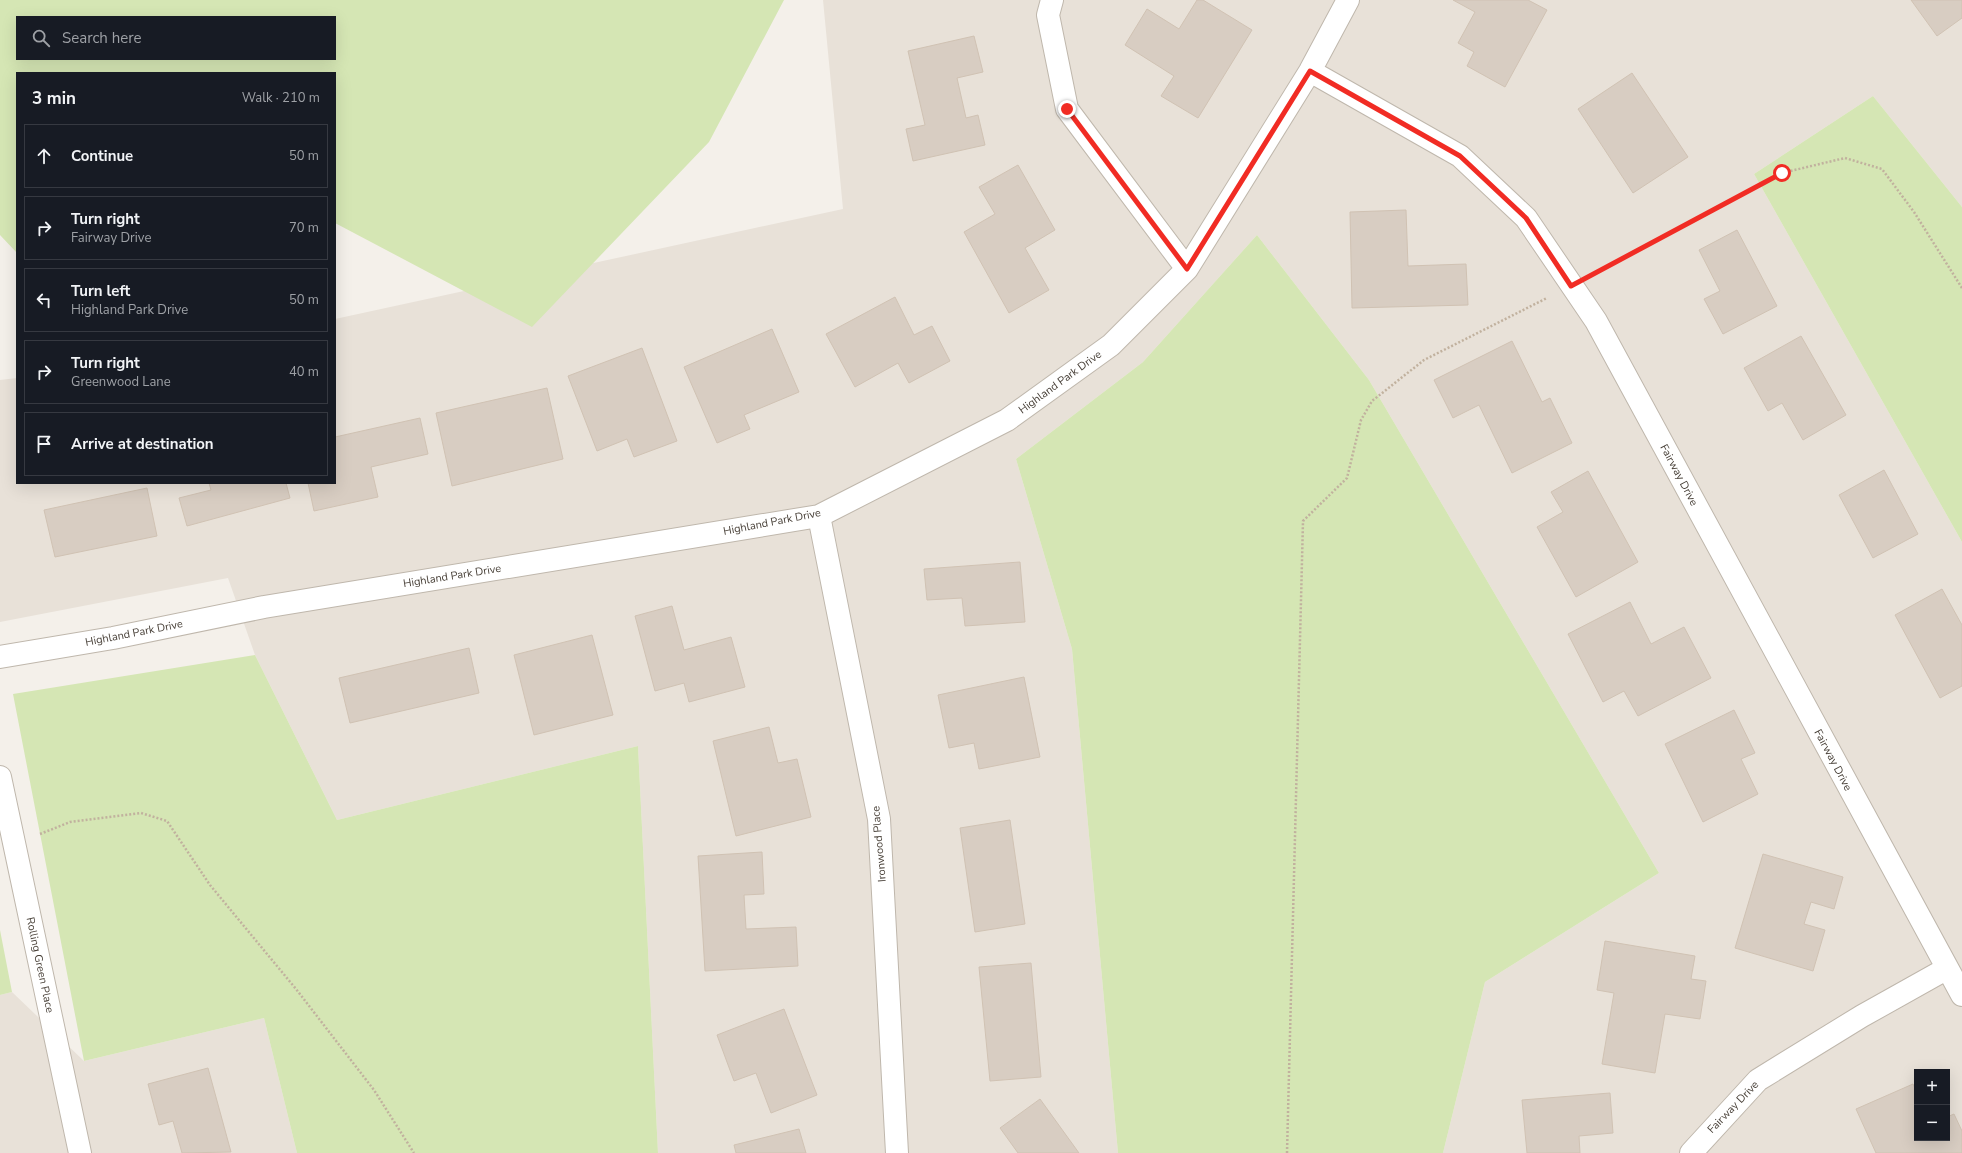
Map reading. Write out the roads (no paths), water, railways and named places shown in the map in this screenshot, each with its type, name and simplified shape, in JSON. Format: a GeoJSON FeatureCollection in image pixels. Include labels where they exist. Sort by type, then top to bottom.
{"type":"FeatureCollection","features":[{"type":"Feature","properties":{"kind":"street"},"geometry":{"type":"LineString","coordinates":[[1052,0],[1048,15],[1067,109],[1187,269]]}},
{"type":"Feature","properties":{"kind":"street","name":"Highland Park Drive"},"geometry":{"type":"LineString","coordinates":[[0,657],[113,638],[264,607],[819,516],[1007,420],[1111,345],[1187,269],[1310,71],[1348,0]]}},
{"type":"Feature","properties":{"kind":"street","name":"Fairway Drive"},"geometry":{"type":"LineString","coordinates":[[1310,71],[1460,156],[1526,218],[1596,321],[1946,969],[1962,995]]}},
{"type":"Feature","properties":{"kind":"street","name":"Ironwood Place"},"geometry":{"type":"LineString","coordinates":[[819,516],[879,818],[897,1153]]}},
{"type":"Feature","properties":{"kind":"street","name":"Rolling Green Place"},"geometry":{"type":"LineString","coordinates":[[0,777],[80,1153]]}},
{"type":"Feature","properties":{"kind":"street","name":"Fairway Drive"},"geometry":{"type":"LineString","coordinates":[[1691,1153],[1758,1080],[1862,1016],[1946,969]]}}]}
